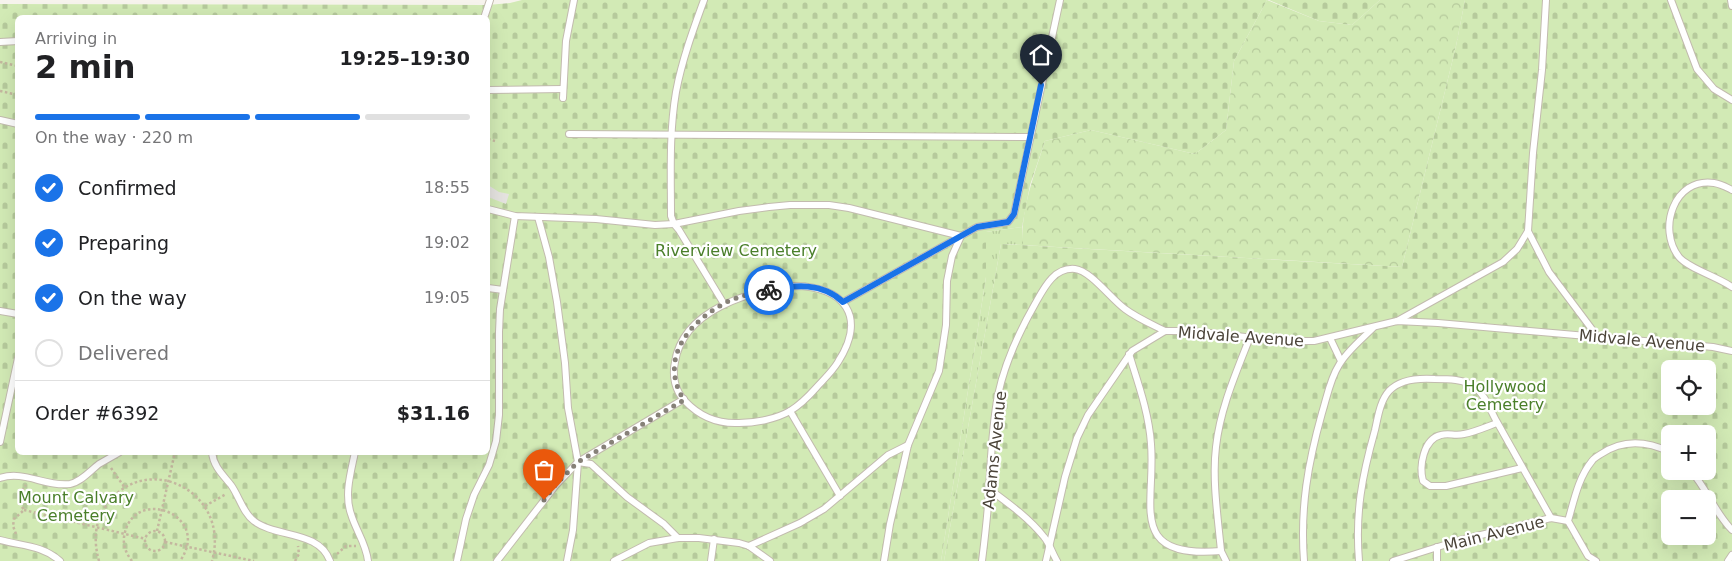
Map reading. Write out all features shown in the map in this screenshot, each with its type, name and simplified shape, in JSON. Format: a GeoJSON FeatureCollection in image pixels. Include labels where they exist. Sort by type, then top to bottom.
{"type":"FeatureCollection","features":[{"type":"Feature","properties":{"kind":"lane"},"geometry":{"type":"LineString","coordinates":[[485,15],[490,0]]}},
{"type":"Feature","properties":{"kind":"lane"},"geometry":{"type":"LineString","coordinates":[[563,98],[566,41],[574,0]]}},
{"type":"Feature","properties":{"kind":"lane"},"geometry":{"type":"LineString","coordinates":[[704,0],[684,58],[676,94],[672,135],[671,216],[674,224],[724,304]]}},
{"type":"Feature","properties":{"kind":"lane"},"geometry":{"type":"LineString","coordinates":[[843,302],[977,227],[1008,222],[1014,214],[1060,0]]}},
{"type":"Feature","properties":{"kind":"lane"},"geometry":{"type":"LineString","coordinates":[[1397,321],[1504,262],[1518,249],[1528,231],[1546,0]]}},
{"type":"Feature","properties":{"kind":"lane"},"geometry":{"type":"LineString","coordinates":[[1671,0],[1697,69],[1712,86],[1732,100]]}},
{"type":"Feature","properties":{"kind":"lane"},"geometry":{"type":"LineString","coordinates":[[1730,0],[1732,6]]}},
{"type":"Feature","properties":{"kind":"lane"},"geometry":{"type":"LineString","coordinates":[[0,42],[15,41]]}},
{"type":"Feature","properties":{"kind":"lane"},"geometry":{"type":"LineString","coordinates":[[490,90],[564,89]]}},
{"type":"Feature","properties":{"kind":"lane"},"geometry":{"type":"LineString","coordinates":[[0,120],[15,123]]}},
{"type":"Feature","properties":{"kind":"lane"},"geometry":{"type":"LineString","coordinates":[[569,134],[1030,137]]}},
{"type":"Feature","properties":{"kind":"lane"},"geometry":{"type":"LineString","coordinates":[[1730,285],[1682,260],[1673,246],[1668,230],[1673,206],[1686,190],[1698,184],[1713,182],[1732,190]]}},
{"type":"Feature","properties":{"kind":"lane"},"geometry":{"type":"LineString","coordinates":[[490,210],[514,216],[596,218],[638,224],[674,224],[739,211],[811,204],[849,208],[961,236]]}},
{"type":"Feature","properties":{"kind":"lane"},"geometry":{"type":"LineString","coordinates":[[457,561],[466,519],[474,495],[489,465],[496,441],[498,415],[498,332],[514,216]]}},
{"type":"Feature","properties":{"kind":"lane"},"geometry":{"type":"LineString","coordinates":[[538,217],[549,257],[557,302],[565,363],[568,408],[578,462],[574,523],[567,561]]}},
{"type":"Feature","properties":{"kind":"lane"},"geometry":{"type":"LineString","coordinates":[[1528,231],[1549,272],[1597,336]]}},
{"type":"Feature","properties":{"kind":"lane"},"geometry":{"type":"LineString","coordinates":[[884,561],[890,524],[908,445],[939,371],[946,325],[947,281],[952,256],[961,236]]}},
{"type":"Feature","properties":{"kind":"lane","name":"Adams Avenue"},"geometry":{"type":"LineString","coordinates":[[982,561],[995,413],[1006,369],[1020,333],[1041,294],[1054,275],[1062,270],[1069,269],[1082,271],[1124,309],[1165,330]]}},
{"type":"Feature","properties":{"kind":"lane"},"geometry":{"type":"LineString","coordinates":[[794,286],[826,290],[843,302],[848,314],[850,326],[844,352],[832,371],[802,403],[790,411],[765,420],[747,423],[732,424],[704,417],[684,400],[678,391],[674,375],[675,360],[680,345],[696,324],[724,304],[747,295],[794,286]]}},
{"type":"Feature","properties":{"kind":"lane"},"geometry":{"type":"LineString","coordinates":[[490,288],[503,290]]}},
{"type":"Feature","properties":{"kind":"lane"},"geometry":{"type":"LineString","coordinates":[[0,311],[15,314]]}},
{"type":"Feature","properties":{"kind":"lane","name":"Midvale Avenue"},"geometry":{"type":"LineString","coordinates":[[1046,561],[1065,477],[1088,415],[1129,354],[1135,348],[1165,330],[1286,341],[1314,341],[1397,321],[1597,336],[1713,347],[1732,351]]}},
{"type":"Feature","properties":{"kind":"lane"},"geometry":{"type":"LineString","coordinates":[[1304,561],[1302,515],[1309,464],[1332,381],[1341,361],[1373,328]]}},
{"type":"Feature","properties":{"kind":"lane"},"geometry":{"type":"LineString","coordinates":[[1226,561],[1221,551],[1215,476],[1216,446],[1223,411],[1250,337]]}},
{"type":"Feature","properties":{"kind":"lane"},"geometry":{"type":"LineString","coordinates":[[1330,338],[1341,361]]}},
{"type":"Feature","properties":{"kind":"lane"},"geometry":{"type":"LineString","coordinates":[[1129,354],[1149,425],[1152,454],[1150,513],[1152,526],[1162,539],[1177,548],[1198,552],[1221,551]]}},
{"type":"Feature","properties":{"kind":"lane"},"geometry":{"type":"LineString","coordinates":[[0,442],[15,372]]}},
{"type":"Feature","properties":{"kind":"lane"},"geometry":{"type":"LineString","coordinates":[[1359,561],[1357,533],[1359,498],[1381,407],[1389,391],[1404,382],[1422,378],[1468,383],[1476,388],[1483,396],[1551,518]]}},
{"type":"Feature","properties":{"kind":"lane"},"geometry":{"type":"LineString","coordinates":[[498,561],[556,484],[578,462],[684,400]]}},
{"type":"Feature","properties":{"kind":"lane"},"geometry":{"type":"LineString","coordinates":[[790,411],[840,496]]}},
{"type":"Feature","properties":{"kind":"lane"},"geometry":{"type":"LineString","coordinates":[[1497,423],[1463,434],[1445,434],[1433,438],[1428,445],[1422,462],[1423,481],[1433,487],[1446,486],[1522,468]]}},
{"type":"Feature","properties":{"kind":"lane"},"geometry":{"type":"LineString","coordinates":[[1596,561],[1588,559],[1568,521],[1580,481],[1593,460],[1612,446],[1632,442],[1661,448]]}},
{"type":"Feature","properties":{"kind":"lane"},"geometry":{"type":"LineString","coordinates":[[749,546],[800,523],[824,509],[888,455],[908,445]]}},
{"type":"Feature","properties":{"kind":"lane"},"geometry":{"type":"LineString","coordinates":[[0,478],[24,476],[56,484],[72,484],[115,455]]}},
{"type":"Feature","properties":{"kind":"lane"},"geometry":{"type":"LineString","coordinates":[[212,455],[213,461],[234,490],[252,521],[322,547],[333,559]]}},
{"type":"Feature","properties":{"kind":"lane"},"geometry":{"type":"LineString","coordinates":[[354,455],[348,504],[351,515],[367,549],[368,561]]}},
{"type":"Feature","properties":{"kind":"lane"},"geometry":{"type":"LineString","coordinates":[[578,462],[591,464],[627,497],[664,524],[678,538]]}},
{"type":"Feature","properties":{"kind":"lane"},"geometry":{"type":"LineString","coordinates":[[1699,480],[1732,530]]}},
{"type":"Feature","properties":{"kind":"lane"},"geometry":{"type":"LineString","coordinates":[[989,489],[1027,519],[1044,536],[1057,561]]}},
{"type":"Feature","properties":{"kind":"lane","name":"Main Avenue"},"geometry":{"type":"LineString","coordinates":[[1392,561],[1469,538],[1551,518],[1568,521]]}},
{"type":"Feature","properties":{"kind":"lane"},"geometry":{"type":"LineString","coordinates":[[614,561],[649,543],[678,538],[739,542],[749,546],[770,561]]}},
{"type":"Feature","properties":{"kind":"lane"},"geometry":{"type":"LineString","coordinates":[[711,561],[714,539]]}},
{"type":"Feature","properties":{"kind":"lane"},"geometry":{"type":"LineString","coordinates":[[0,540],[38,548],[50,553],[60,561]]}},
{"type":"Feature","properties":{"kind":"lane"},"geometry":{"type":"LineString","coordinates":[[1437,547],[1437,561]]}},
{"type":"Feature","properties":{"kind":"lane"},"geometry":{"type":"LineString","coordinates":[[1728,561],[1732,555]]}},
{"type":"Feature","properties":{"kind":"path"},"geometry":{"type":"LineString","coordinates":[[0,62],[15,65]]}},
{"type":"Feature","properties":{"kind":"path"},"geometry":{"type":"LineString","coordinates":[[0,91],[15,94]]}},
{"type":"Feature","properties":{"kind":"path"},"geometry":{"type":"LineString","coordinates":[[490,140],[495,141]]}},
{"type":"Feature","properties":{"kind":"path"},"geometry":{"type":"LineString","coordinates":[[157,531],[174,455]]}},
{"type":"Feature","properties":{"kind":"path"},"geometry":{"type":"LineString","coordinates":[[106,460],[125,488]]}},
{"type":"Feature","properties":{"kind":"path"},"geometry":{"type":"LineString","coordinates":[[30,478],[19,497],[24,510],[146,539]]}},
{"type":"Feature","properties":{"kind":"path"},"geometry":{"type":"LineString","coordinates":[[99,561],[96,549],[96,528],[107,504],[125,488],[143,481],[153,480],[169,482],[187,489],[197,496],[205,506],[214,528],[216,539],[212,561]]}},
{"type":"Feature","properties":{"kind":"path"},"geometry":{"type":"LineString","coordinates":[[205,506],[234,490]]}},
{"type":"Feature","properties":{"kind":"path"},"geometry":{"type":"LineString","coordinates":[[132,561],[127,555],[124,546],[125,534],[131,520],[137,514],[154,508],[171,512],[179,518],[184,526],[187,535],[187,547],[180,561]]}},
{"type":"Feature","properties":{"kind":"path"},"geometry":{"type":"LineString","coordinates":[[20,544],[13,526],[14,519],[24,510]]}},
{"type":"Feature","properties":{"kind":"path"},"geometry":{"type":"LineString","coordinates":[[157,531],[164,535],[165,542],[162,548],[154,550],[148,548],[146,539],[150,532],[157,531]]}},
{"type":"Feature","properties":{"kind":"path"},"geometry":{"type":"LineString","coordinates":[[294,535],[298,543],[299,554],[294,561]]}},
{"type":"Feature","properties":{"kind":"path"},"geometry":{"type":"LineString","coordinates":[[165,542],[254,561]]}},
{"type":"Feature","properties":{"kind":"path"},"geometry":{"type":"LineString","coordinates":[[333,559],[346,546],[350,545],[367,549]]}},
{"type":"Feature","properties":{"kind":"green space","name":"Riverview Cemetery"},"geometry":{"type":"Polygon","coordinates":[[[522,0],[1267,0],[1234,61],[1226,130],[1195,154],[1091,130],[1045,141],[1030,185],[1022,227],[986,232],[986,277],[941,561],[0,561],[0,4],[488,5],[522,0]]]}},
{"type":"Feature","properties":{"kind":"green space"},"geometry":{"type":"Polygon","coordinates":[[[1267,0],[1319,21],[1352,25],[1380,0],[1465,0],[1456,46],[1402,267],[1022,245],[1026,205],[1045,141],[1091,130],[1195,154],[1226,130],[1234,61],[1267,0]]]}},
{"type":"Feature","properties":{"kind":"green space"},"geometry":{"type":"Polygon","coordinates":[[[1269,0],[1380,0],[1352,25],[1319,21],[1269,0]]]}},
{"type":"Feature","properties":{"kind":"green space","name":"Hollywood Cemetery"},"geometry":{"type":"Polygon","coordinates":[[[1465,0],[1732,0],[1732,561],[944,561],[1001,244],[1402,267],[1456,46],[1465,0]]]}},
{"type":"Feature","properties":{"kind":"green space"},"geometry":{"type":"Polygon","coordinates":[[[1022,227],[1022,245],[1001,244],[944,561],[941,561],[986,277],[986,232],[1022,227]]]}},
{"type":"Feature","properties":{"kind":"shaded area"},"geometry":{"type":"Polygon","coordinates":[[[490,186],[499,192],[509,194],[506,204],[490,198],[490,186]]]}},
{"type":"Feature","properties":{"kind":"way so far"},"geometry":{"type":"LineString","coordinates":[[544,500],[556,484],[578,462],[684,400],[676,384],[674,375],[675,360],[684,338],[696,324],[734,299],[769,290]]}},
{"type":"Feature","properties":{"kind":"route"},"geometry":{"type":"LineString","coordinates":[[769,290],[794,286],[818,288],[834,294],[843,302],[977,227],[1008,222],[1014,214],[1041,85]]}},
{"type":"Feature","properties":{"kind":"park label","name":"Mount Calvary Cemetery"},"geometry":{"type":"Point","coordinates":[76,506]}}]}
